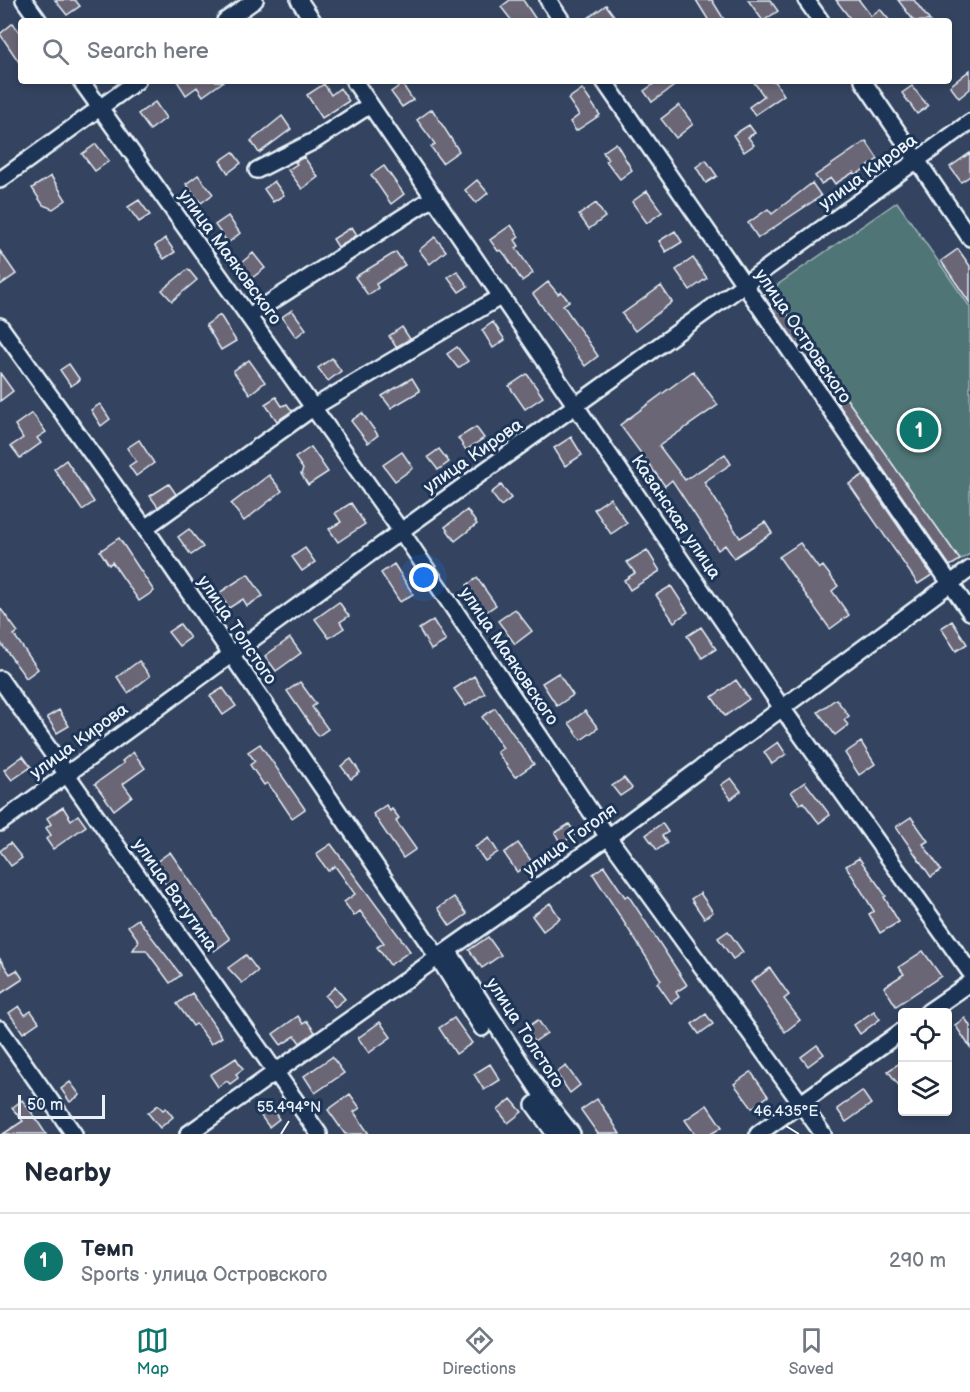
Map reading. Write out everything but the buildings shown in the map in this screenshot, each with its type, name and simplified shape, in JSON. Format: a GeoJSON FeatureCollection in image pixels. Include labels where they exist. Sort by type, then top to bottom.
{"type":"FeatureCollection","features":[{"type":"Feature","properties":{"kind":"street"},"geometry":{"type":"LineString","coordinates":[[24,0],[37,18]]}},
{"type":"Feature","properties":{"kind":"street"},"geometry":{"type":"LineString","coordinates":[[229,18],[255,0]]}},
{"type":"Feature","properties":{"kind":"street"},"geometry":{"type":"LineString","coordinates":[[299,0],[311,18]]}},
{"type":"Feature","properties":{"kind":"street"},"geometry":{"type":"LineString","coordinates":[[548,0],[560,18]]}},
{"type":"Feature","properties":{"kind":"street"},"geometry":{"type":"LineString","coordinates":[[807,0],[819,18]]}},
{"type":"Feature","properties":{"kind":"street","name":"улица Маяковского"},"geometry":{"type":"LineString","coordinates":[[83,84],[401,531],[608,837],[823,1134]]}},
{"type":"Feature","properties":{"kind":"street"},"geometry":{"type":"LineString","coordinates":[[0,180],[133,84]]}},
{"type":"Feature","properties":{"kind":"street","name":"Казанская улица"},"geometry":{"type":"LineString","coordinates":[[356,84],[782,708],[970,972]]}},
{"type":"Feature","properties":{"kind":"street","name":"улица Островского"},"geometry":{"type":"LineString","coordinates":[[606,84],[970,612]]}},
{"type":"Feature","properties":{"kind":"street"},"geometry":{"type":"LineString","coordinates":[[865,84],[970,238]]}},
{"type":"Feature","properties":{"kind":"street"},"geometry":{"type":"LineString","coordinates":[[257,170],[314,141],[370,105]]}},
{"type":"Feature","properties":{"kind":"street","name":"улица Кирова"},"geometry":{"type":"LineString","coordinates":[[0,823],[970,122]]}},
{"type":"Feature","properties":{"kind":"street"},"geometry":{"type":"LineString","coordinates":[[249,316],[434,197]]}},
{"type":"Feature","properties":{"kind":"street"},"geometry":{"type":"LineString","coordinates":[[145,528],[314,407],[500,297]]}},
{"type":"Feature","properties":{"kind":"street","name":"улица Толстого"},"geometry":{"type":"LineString","coordinates":[[0,326],[145,528],[230,655],[543,1097],[572,1134]]}},
{"type":"Feature","properties":{"kind":"street","name":"улица Гоголя"},"geometry":{"type":"LineString","coordinates":[[188,1134],[608,837],[948,583],[970,569]]}},
{"type":"Feature","properties":{"kind":"street","name":"улица Ватутина"},"geometry":{"type":"LineString","coordinates":[[0,679],[319,1134]]}},
{"type":"Feature","properties":{"kind":"street"},"geometry":{"type":"LineString","coordinates":[[444,955],[482,1028]]}},
{"type":"Feature","properties":{"kind":"street"},"geometry":{"type":"LineString","coordinates":[[934,1008],[968,987]]}},
{"type":"Feature","properties":{"kind":"street"},"geometry":{"type":"LineString","coordinates":[[0,1029],[74,1134]]}},
{"type":"Feature","properties":{"kind":"street"},"geometry":{"type":"LineString","coordinates":[[758,1134],[898,1034]]}},
{"type":"Feature","properties":{"kind":"street"},"geometry":{"type":"LineString","coordinates":[[543,1097],[534,1105],[555,1134]]}},
{"type":"Feature","properties":{"kind":"green space"},"geometry":{"type":"Polygon","coordinates":[[[897,202],[970,307],[970,554],[960,560],[770,290],[897,202]]]}},
{"type":"Feature","properties":{"kind":"place","name":"Темп"},"geometry":{"type":"Point","coordinates":[919,430]}}]}
